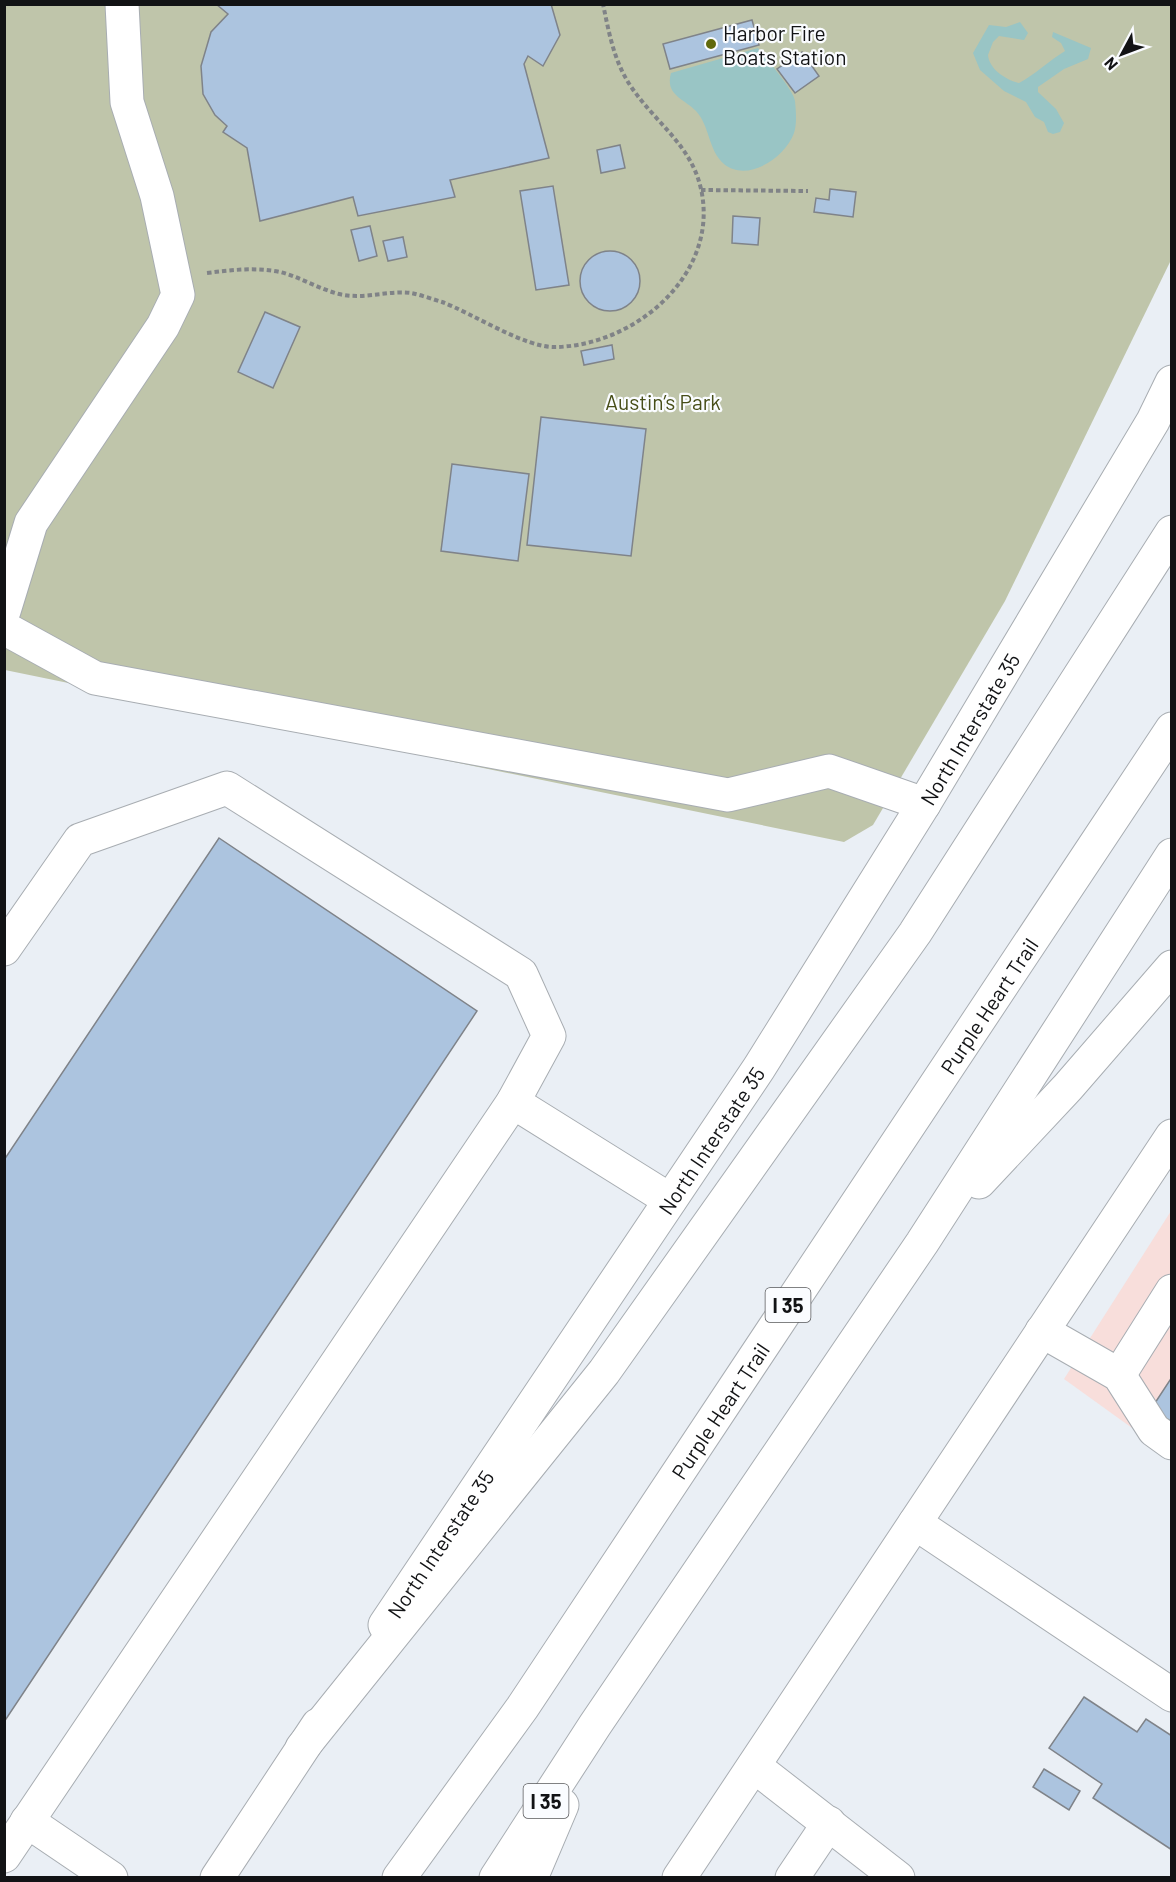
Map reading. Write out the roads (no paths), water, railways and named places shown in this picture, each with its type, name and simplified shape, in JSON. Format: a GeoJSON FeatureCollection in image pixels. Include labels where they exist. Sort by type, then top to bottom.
{"type":"FeatureCollection","features":[{"type":"Feature","properties":{"kind":"main road"},"geometry":{"type":"LineString","coordinates":[[4,611],[18,526],[163,326],[177,295],[158,196],[127,102],[122,4]]}},
{"type":"Feature","properties":{"kind":"main road","name":"North Interstate 35"},"geometry":{"type":"LineString","coordinates":[[217,1878],[759,1068],[924,804],[1153,421],[1172,382]]}},
{"type":"Feature","properties":{"kind":"main road"},"geometry":{"type":"LineString","coordinates":[[302,1748],[604,1372],[915,933],[1172,532]]}},
{"type":"Feature","properties":{"kind":"main road"},"geometry":{"type":"LineString","coordinates":[[4,628],[95,678],[728,795],[830,771],[924,804]]}},
{"type":"Feature","properties":{"kind":"main road","name":"Purple Heart Trail"},"geometry":{"type":"LineString","coordinates":[[399,1878],[522,1707],[1172,729]]}},
{"type":"Feature","properties":{"kind":"main road"},"geometry":{"type":"LineString","coordinates":[[4,949],[80,840],[226,788],[521,974],[549,1036],[513,1102],[4,1856]]}},
{"type":"Feature","properties":{"kind":"main road","name":"I 35"},"geometry":{"type":"LineString","coordinates":[[496,1878],[595,1725],[922,1243],[1172,855]]}},
{"type":"Feature","properties":{"kind":"main road"},"geometry":{"type":"LineString","coordinates":[[922,1243],[1068,1087],[1172,967]]}},
{"type":"Feature","properties":{"kind":"main road"},"geometry":{"type":"LineString","coordinates":[[513,1102],[670,1200]]}},
{"type":"Feature","properties":{"kind":"main road"},"geometry":{"type":"LineString","coordinates":[[679,1878],[1172,1136]]}},
{"type":"Feature","properties":{"kind":"main road"},"geometry":{"type":"LineString","coordinates":[[1119,1375],[1172,1291]]}},
{"type":"Feature","properties":{"kind":"main road"},"geometry":{"type":"LineString","coordinates":[[1042,1331],[1119,1375],[1154,1430],[1172,1443]]}},
{"type":"Feature","properties":{"kind":"main road"},"geometry":{"type":"LineString","coordinates":[[915,1523],[1172,1695]]}},
{"type":"Feature","properties":{"kind":"main road"},"geometry":{"type":"LineString","coordinates":[[531,1878],[595,1725]]}},
{"type":"Feature","properties":{"kind":"main road"},"geometry":{"type":"LineString","coordinates":[[753,1766],[898,1878]]}},
{"type":"Feature","properties":{"kind":"main road"},"geometry":{"type":"LineString","coordinates":[[27,1821],[111,1878]]}},
{"type":"Feature","properties":{"kind":"main road"},"geometry":{"type":"LineString","coordinates":[[792,1878],[829,1823]]}},
{"type":"Feature","properties":{"kind":"water"},"geometry":{"type":"Polygon","coordinates":[[[1020,22],[1028,33],[1024,40],[999,36],[993,42],[988,55],[991,65],[1004,77],[1014,82],[1019,83],[1024,80],[1065,51],[1061,43],[1052,37],[1053,32],[1091,48],[1088,59],[1064,69],[1038,87],[1038,92],[1056,109],[1064,123],[1060,132],[1053,134],[1048,132],[1044,122],[1035,117],[1026,102],[1004,91],[980,70],[973,53],[989,25],[1006,27],[1020,22]]]}},
{"type":"Feature","properties":{"kind":"water"},"geometry":{"type":"Polygon","coordinates":[[[758,48],[793,96],[796,122],[789,142],[774,159],[754,169],[743,171],[733,169],[719,158],[701,117],[676,95],[670,80],[671,73],[758,48]]]}},
{"type":"Feature","properties":{"kind":"place","name":"Harbor Fire Boats Station"},"geometry":{"type":"Point","coordinates":[711,44]}},
{"type":"Feature","properties":{"kind":"park label","name":"Austin’s Park"},"geometry":{"type":"Point","coordinates":[663,401]}}]}
